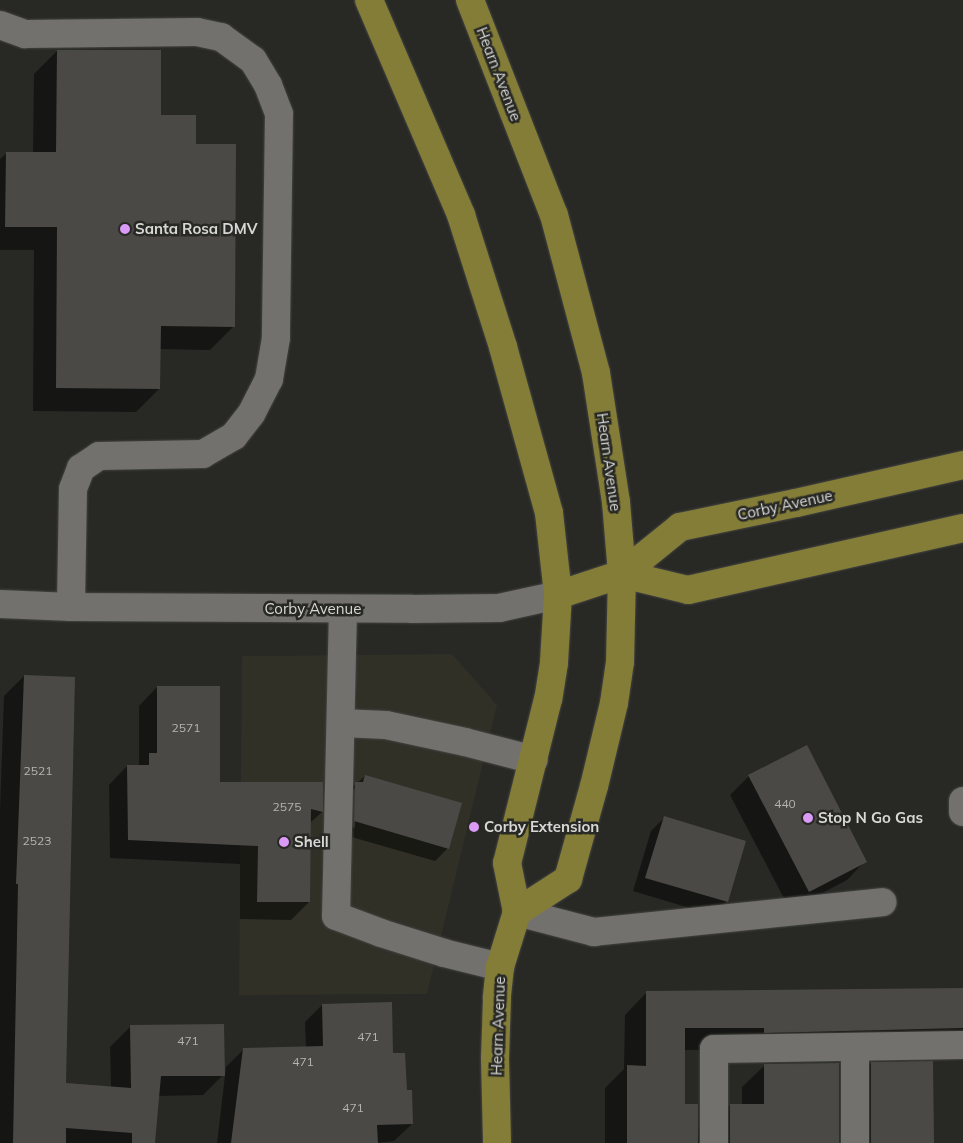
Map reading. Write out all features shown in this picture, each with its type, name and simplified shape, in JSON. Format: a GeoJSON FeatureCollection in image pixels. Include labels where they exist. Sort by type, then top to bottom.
{"type":"FeatureCollection","features":[{"type":"Feature","properties":{"kind":"main road","name":"Hearn Avenue"},"geometry":{"type":"LineString","coordinates":[[369,0],[461,215],[503,346],[548,513],[558,595],[554,663],[534,760],[508,863],[517,912],[500,967],[495,1059],[497,1143]]}},
{"type":"Feature","properties":{"kind":"main road","name":"Hearn Avenue"},"geometry":{"type":"LineString","coordinates":[[470,0],[487,39],[554,215],[596,373],[616,502],[622,574],[620,662],[614,703],[594,786],[568,879],[517,912]]}},
{"type":"Feature","properties":{"kind":"main road","name":"Corby Avenue"},"geometry":{"type":"LineString","coordinates":[[558,595],[622,574],[680,526],[796,503],[963,465]]}},
{"type":"Feature","properties":{"kind":"main road"},"geometry":{"type":"LineString","coordinates":[[622,574],[688,590],[963,528]]}},
{"type":"Feature","properties":{"kind":"street"},"geometry":{"type":"LineString","coordinates":[[0,26],[25,34],[196,32],[221,37],[253,60],[268,85],[279,114],[276,338],[269,379],[251,414],[234,436],[203,454],[99,456],[82,468],[73,489],[70,607]]}},
{"type":"Feature","properties":{"kind":"street","name":"Corby Avenue"},"geometry":{"type":"LineString","coordinates":[[0,604],[70,607],[343,610],[499,608],[558,595]]}},
{"type":"Feature","properties":{"kind":"street"},"geometry":{"type":"LineString","coordinates":[[343,610],[336,916],[444,953],[500,967]]}},
{"type":"Feature","properties":{"kind":"street"},"geometry":{"type":"LineString","coordinates":[[341,723],[386,725],[465,742],[534,760]]}},
{"type":"Feature","properties":{"kind":"street"},"geometry":{"type":"LineString","coordinates":[[963,801],[963,812]]}},
{"type":"Feature","properties":{"kind":"street"},"geometry":{"type":"LineString","coordinates":[[517,912],[594,932],[882,902]]}},
{"type":"Feature","properties":{"kind":"street"},"geometry":{"type":"LineString","coordinates":[[714,1143],[714,1049],[963,1045]]}},
{"type":"Feature","properties":{"kind":"street"},"geometry":{"type":"LineString","coordinates":[[855,1047],[855,1143]]}},
{"type":"Feature","properties":{"kind":"shaded area"},"geometry":{"type":"Polygon","coordinates":[[[452,654],[497,705],[427,994],[239,995],[242,656],[452,654]]]}},
{"type":"Feature","properties":{"kind":"building"},"geometry":{"type":"Polygon","coordinates":[[[57,50],[161,50],[161,115],[196,115],[196,144],[236,144],[235,327],[161,326],[160,389],[56,388],[57,227],[5,227],[6,152],[56,152],[57,50]]]}},
{"type":"Feature","properties":{"kind":"building"},"geometry":{"type":"Polygon","coordinates":[[[24,675],[75,677],[66,1083],[131,1088],[130,1025],[224,1024],[225,1076],[161,1076],[155,1143],[132,1143],[132,1133],[66,1128],[66,1143],[13,1143],[18,884],[16,884],[24,675]]]}},
{"type":"Feature","properties":{"kind":"building"},"geometry":{"type":"Polygon","coordinates":[[[157,686],[220,686],[220,782],[323,782],[323,812],[311,809],[310,902],[257,902],[258,846],[128,840],[127,765],[149,765],[149,753],[157,753],[157,686]]]}},
{"type":"Feature","properties":{"kind":"building","name":"Stop N Go Gas"},"geometry":{"type":"Polygon","coordinates":[[[807,745],[867,862],[809,892],[748,775],[807,745]]]}},
{"type":"Feature","properties":{"kind":"building"},"geometry":{"type":"Polygon","coordinates":[[[365,775],[462,803],[449,849],[354,821],[355,782],[363,782],[365,775]]]}},
{"type":"Feature","properties":{"kind":"building"},"geometry":{"type":"Polygon","coordinates":[[[664,816],[746,841],[728,902],[645,878],[664,816]]]}},
{"type":"Feature","properties":{"kind":"building"},"geometry":{"type":"Polygon","coordinates":[[[963,988],[963,1028],[764,1033],[764,1028],[685,1028],[685,1104],[698,1104],[698,1143],[627,1143],[627,1065],[646,1066],[646,991],[963,988]]]}},
{"type":"Feature","properties":{"kind":"building"},"geometry":{"type":"Polygon","coordinates":[[[392,1002],[393,1053],[405,1053],[407,1090],[412,1090],[413,1124],[377,1125],[378,1143],[231,1143],[243,1048],[323,1046],[322,1004],[392,1002]]]}},
{"type":"Feature","properties":{"kind":"building"},"geometry":{"type":"Polygon","coordinates":[[[933,1061],[934,1143],[871,1143],[871,1062],[933,1061]]]}},
{"type":"Feature","properties":{"kind":"building"},"geometry":{"type":"Polygon","coordinates":[[[839,1063],[839,1143],[730,1143],[730,1104],[764,1104],[764,1064],[839,1063]]]}},
{"type":"Feature","properties":{"kind":"place","name":"Santa Rosa DMV"},"geometry":{"type":"Point","coordinates":[125,229]}},
{"type":"Feature","properties":{"kind":"place","name":"Stop N Go Gas"},"geometry":{"type":"Point","coordinates":[808,818]}},
{"type":"Feature","properties":{"kind":"place","name":"Corby Extension"},"geometry":{"type":"Point","coordinates":[474,827]}},
{"type":"Feature","properties":{"kind":"place","name":"Shell"},"geometry":{"type":"Point","coordinates":[284,842]}}]}
